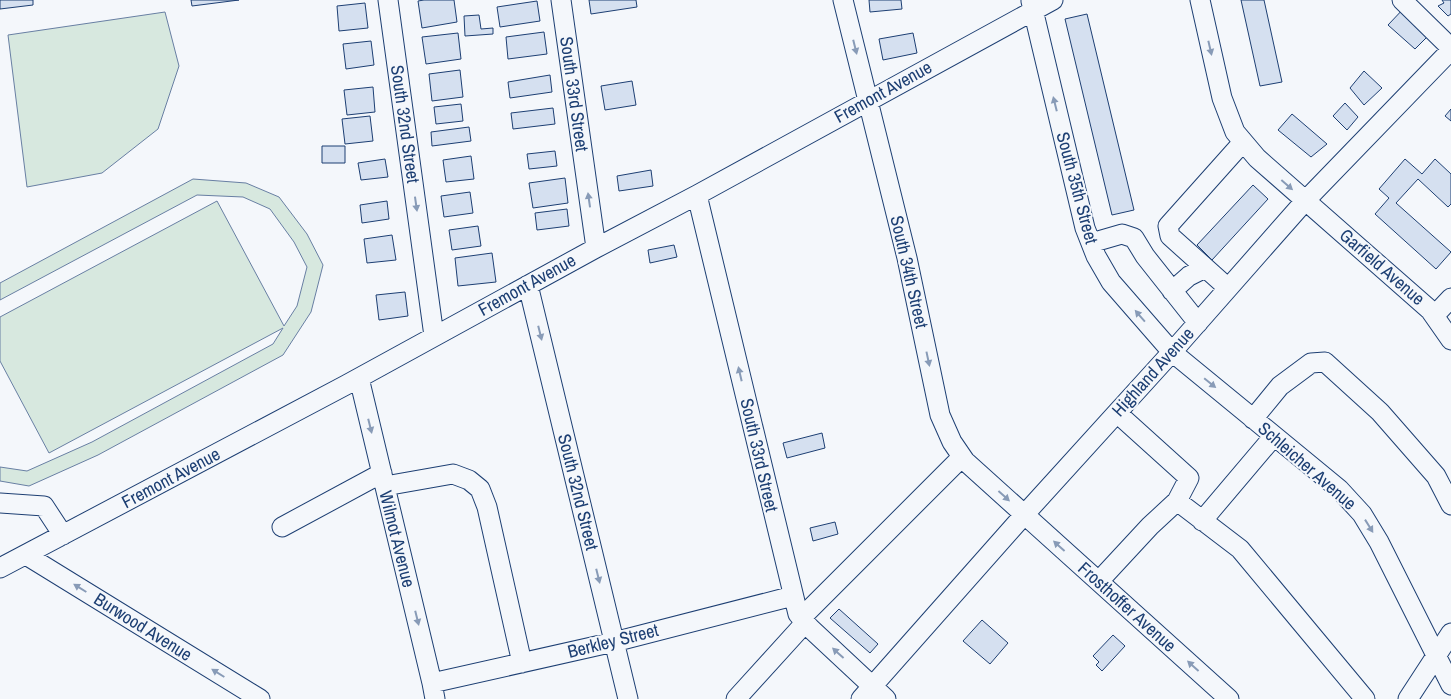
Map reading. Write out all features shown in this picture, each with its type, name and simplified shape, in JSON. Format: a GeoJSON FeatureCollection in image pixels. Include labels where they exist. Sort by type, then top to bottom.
{"type":"FeatureCollection","features":[{"type":"Feature","properties":{"kind":"street","name":"South 32nd Street"},"geometry":{"type":"LineString","coordinates":[[388,0],[434,336]]}},
{"type":"Feature","properties":{"kind":"street","name":"South 33rd Street"},"geometry":{"type":"LineString","coordinates":[[561,0],[596,248]]}},
{"type":"Feature","properties":{"kind":"street","name":"South 34th Street"},"geometry":{"type":"LineString","coordinates":[[843,0],[907,258],[940,415],[952,442],[962,457],[1024,515]]}},
{"type":"Feature","properties":{"kind":"street","name":"Fremont Avenue"},"geometry":{"type":"LineString","coordinates":[[0,568],[359,378],[697,195],[1032,6],[1053,0]]}},
{"type":"Feature","properties":{"kind":"street","name":"Garfield Avenue"},"geometry":{"type":"LineString","coordinates":[[1200,0],[1222,98],[1234,132],[1257,158],[1430,310],[1451,340]]}},
{"type":"Feature","properties":{"kind":"street"},"geometry":{"type":"LineString","coordinates":[[1402,0],[1448,57]]}},
{"type":"Feature","properties":{"kind":"street","name":"South 35th Street"},"geometry":{"type":"LineString","coordinates":[[1032,6],[1085,228],[1096,256],[1111,282],[1172,352]]}},
{"type":"Feature","properties":{"kind":"street","name":"Highland Avenue"},"geometry":{"type":"LineString","coordinates":[[873,695],[1024,515],[1198,324],[1305,200],[1448,57]]}},
{"type":"Feature","properties":{"kind":"street"},"geometry":{"type":"LineString","coordinates":[[1228,288],[1170,236],[1168,226],[1243,142]]}},
{"type":"Feature","properties":{"kind":"street","name":"South 33rd Street"},"geometry":{"type":"LineString","coordinates":[[697,195],[792,596],[798,614],[873,695]]}},
{"type":"Feature","properties":{"kind":"street"},"geometry":{"type":"LineString","coordinates":[[1091,242],[1122,234],[1134,238],[1145,256],[1198,324]]}},
{"type":"Feature","properties":{"kind":"street"},"geometry":{"type":"LineString","coordinates":[[1172,291],[1189,276],[1205,268]]}},
{"type":"Feature","properties":{"kind":"street","name":"South 32nd Street"},"geometry":{"type":"LineString","coordinates":[[528,285],[628,699]]}},
{"type":"Feature","properties":{"kind":"street"},"geometry":{"type":"LineString","coordinates":[[1434,316],[1451,298]]}},
{"type":"Feature","properties":{"kind":"street","name":"Schleicher Avenue"},"geometry":{"type":"LineString","coordinates":[[1172,352],[1339,489],[1362,514],[1379,542],[1451,685]]}},
{"type":"Feature","properties":{"kind":"street"},"geometry":{"type":"LineString","coordinates":[[1254,419],[1280,386],[1311,363],[1325,362],[1380,412],[1436,476],[1451,505]]}},
{"type":"Feature","properties":{"kind":"street","name":"Wilmot Avenue"},"geometry":{"type":"LineString","coordinates":[[359,378],[434,691]]}},
{"type":"Feature","properties":{"kind":"street"},"geometry":{"type":"LineString","coordinates":[[1099,582],[1150,526],[1177,501],[1189,478],[1117,412]]}},
{"type":"Feature","properties":{"kind":"street"},"geometry":{"type":"LineString","coordinates":[[1202,521],[1274,436]]}},
{"type":"Feature","properties":{"kind":"street"},"geometry":{"type":"LineString","coordinates":[[736,699],[803,621],[962,457]]}},
{"type":"Feature","properties":{"kind":"street"},"geometry":{"type":"LineString","coordinates":[[282,527],[383,480],[453,474],[469,480],[480,489],[487,507],[522,663]]}},
{"type":"Feature","properties":{"kind":"street"},"geometry":{"type":"LineString","coordinates":[[1177,501],[1240,549],[1365,699]]}},
{"type":"Feature","properties":{"kind":"street"},"geometry":{"type":"LineString","coordinates":[[0,503],[44,506],[63,535]]}},
{"type":"Feature","properties":{"kind":"street","name":"Frosthoffer Avenue"},"geometry":{"type":"LineString","coordinates":[[1024,515],[1229,699]]}},
{"type":"Feature","properties":{"kind":"street","name":"Burwood Avenue"},"geometry":{"type":"LineString","coordinates":[[26,555],[260,699]]}},
{"type":"Feature","properties":{"kind":"street","name":"Berkley Street"},"geometry":{"type":"LineString","coordinates":[[434,691],[522,663],[614,642],[792,596]]}},
{"type":"Feature","properties":{"kind":"street"},"geometry":{"type":"LineString","coordinates":[[1408,699],[1451,633]]}},
{"type":"Feature","properties":{"kind":"shaded area"},"geometry":{"type":"Polygon","coordinates":[[[165,12],[179,66],[158,129],[102,173],[27,187],[8,35],[165,12]]]}},
{"type":"Feature","properties":{"kind":"shaded area"},"geometry":{"type":"Polygon","coordinates":[[[193,179],[246,183],[279,197],[307,234],[323,265],[311,312],[283,355],[98,455],[29,486],[0,481],[0,467],[27,471],[92,442],[273,344],[283,328],[49,453],[0,361],[0,317],[217,201],[284,326],[297,306],[307,267],[294,242],[270,209],[243,197],[197,195],[0,300],[0,283],[193,179]]]}},
{"type":"Feature","properties":{"kind":"building"},"geometry":{"type":"Polygon","coordinates":[[[0,0],[33,0],[33,5],[0,9],[0,0]]]}},
{"type":"Feature","properties":{"kind":"building"},"geometry":{"type":"Polygon","coordinates":[[[191,0],[239,0],[192,6],[191,0]]]}},
{"type":"Feature","properties":{"kind":"building"},"geometry":{"type":"Polygon","coordinates":[[[454,0],[457,22],[422,28],[418,1],[454,0]]]}},
{"type":"Feature","properties":{"kind":"building"},"geometry":{"type":"Polygon","coordinates":[[[589,0],[636,0],[637,7],[591,14],[589,0]]]}},
{"type":"Feature","properties":{"kind":"building"},"geometry":{"type":"Polygon","coordinates":[[[869,0],[901,0],[902,9],[870,12],[869,0]]]}},
{"type":"Feature","properties":{"kind":"building"},"geometry":{"type":"Polygon","coordinates":[[[1241,0],[1264,0],[1282,82],[1260,86],[1241,0]]]}},
{"type":"Feature","properties":{"kind":"building"},"geometry":{"type":"Polygon","coordinates":[[[1442,0],[1451,0],[1451,14],[1448,16],[1438,6],[1444,3],[1442,0]]]}},
{"type":"Feature","properties":{"kind":"building"},"geometry":{"type":"Polygon","coordinates":[[[537,1],[540,21],[500,27],[497,7],[537,1]]]}},
{"type":"Feature","properties":{"kind":"building"},"geometry":{"type":"Polygon","coordinates":[[[365,3],[368,28],[339,31],[337,6],[365,3]]]}},
{"type":"Feature","properties":{"kind":"building"},"geometry":{"type":"Polygon","coordinates":[[[1406,6],[1431,33],[1415,49],[1388,25],[1406,6]]]}},
{"type":"Feature","properties":{"kind":"building"},"geometry":{"type":"Polygon","coordinates":[[[1087,14],[1134,210],[1112,215],[1065,19],[1087,14]]]}},
{"type":"Feature","properties":{"kind":"building"},"geometry":{"type":"Polygon","coordinates":[[[479,15],[481,29],[493,28],[493,34],[465,36],[464,16],[479,15]]]}},
{"type":"Feature","properties":{"kind":"building"},"geometry":{"type":"Polygon","coordinates":[[[544,32],[547,54],[508,59],[506,37],[544,32]]]}},
{"type":"Feature","properties":{"kind":"building"},"geometry":{"type":"Polygon","coordinates":[[[458,33],[461,59],[426,64],[422,37],[458,33]]]}},
{"type":"Feature","properties":{"kind":"building"},"geometry":{"type":"Polygon","coordinates":[[[913,33],[917,53],[883,60],[879,39],[913,33]]]}},
{"type":"Feature","properties":{"kind":"building"},"geometry":{"type":"Polygon","coordinates":[[[371,41],[374,65],[346,69],[343,44],[371,41]]]}},
{"type":"Feature","properties":{"kind":"building"},"geometry":{"type":"Polygon","coordinates":[[[460,70],[463,97],[432,101],[429,74],[460,70]]]}},
{"type":"Feature","properties":{"kind":"building"},"geometry":{"type":"Polygon","coordinates":[[[1364,71],[1382,88],[1364,105],[1350,88],[1364,71]]]}},
{"type":"Feature","properties":{"kind":"building"},"geometry":{"type":"Polygon","coordinates":[[[550,75],[552,92],[510,98],[508,82],[550,75]]]}},
{"type":"Feature","properties":{"kind":"building"},"geometry":{"type":"Polygon","coordinates":[[[632,81],[636,105],[605,110],[601,86],[632,81]]]}},
{"type":"Feature","properties":{"kind":"building"},"geometry":{"type":"Polygon","coordinates":[[[373,87],[375,112],[347,115],[344,90],[373,87]]]}},
{"type":"Feature","properties":{"kind":"building"},"geometry":{"type":"Polygon","coordinates":[[[1345,103],[1358,117],[1347,130],[1333,116],[1345,103]]]}},
{"type":"Feature","properties":{"kind":"building"},"geometry":{"type":"Polygon","coordinates":[[[461,104],[463,121],[436,124],[434,107],[461,104]]]}},
{"type":"Feature","properties":{"kind":"building"},"geometry":{"type":"Polygon","coordinates":[[[553,108],[555,124],[513,129],[511,113],[553,108]]]}},
{"type":"Feature","properties":{"kind":"building"},"geometry":{"type":"Polygon","coordinates":[[[1451,109],[1451,121],[1445,116],[1451,109]]]}},
{"type":"Feature","properties":{"kind":"building"},"geometry":{"type":"Polygon","coordinates":[[[1292,114],[1327,144],[1311,157],[1278,130],[1292,114]]]}},
{"type":"Feature","properties":{"kind":"building"},"geometry":{"type":"Polygon","coordinates":[[[370,116],[373,141],[345,144],[342,119],[370,116]]]}},
{"type":"Feature","properties":{"kind":"building"},"geometry":{"type":"Polygon","coordinates":[[[469,127],[471,141],[432,146],[431,132],[469,127]]]}},
{"type":"Feature","properties":{"kind":"building"},"geometry":{"type":"Polygon","coordinates":[[[322,146],[345,146],[345,163],[322,163],[322,146]]]}},
{"type":"Feature","properties":{"kind":"building"},"geometry":{"type":"Polygon","coordinates":[[[555,151],[557,166],[529,169],[527,154],[555,151]]]}},
{"type":"Feature","properties":{"kind":"building"},"geometry":{"type":"Polygon","coordinates":[[[471,156],[474,179],[446,182],[443,160],[471,156]]]}},
{"type":"Feature","properties":{"kind":"building"},"geometry":{"type":"Polygon","coordinates":[[[385,159],[388,177],[361,180],[358,163],[385,159]]]}},
{"type":"Feature","properties":{"kind":"building"},"geometry":{"type":"Polygon","coordinates":[[[1405,159],[1422,174],[1435,159],[1451,174],[1451,204],[1448,207],[1418,179],[1396,203],[1451,252],[1436,269],[1375,214],[1389,198],[1379,189],[1405,159]]]}},
{"type":"Feature","properties":{"kind":"building"},"geometry":{"type":"Polygon","coordinates":[[[651,170],[653,186],[619,191],[617,176],[651,170]]]}},
{"type":"Feature","properties":{"kind":"building"},"geometry":{"type":"Polygon","coordinates":[[[565,178],[568,203],[533,208],[529,183],[565,178]]]}},
{"type":"Feature","properties":{"kind":"building"},"geometry":{"type":"Polygon","coordinates":[[[1253,185],[1268,199],[1212,260],[1197,245],[1253,185]]]}},
{"type":"Feature","properties":{"kind":"building"},"geometry":{"type":"Polygon","coordinates":[[[470,192],[473,213],[444,217],[441,196],[470,192]]]}},
{"type":"Feature","properties":{"kind":"building"},"geometry":{"type":"Polygon","coordinates":[[[387,201],[389,219],[362,223],[360,205],[387,201]]]}},
{"type":"Feature","properties":{"kind":"building"},"geometry":{"type":"Polygon","coordinates":[[[567,209],[569,226],[537,230],[535,213],[567,209]]]}},
{"type":"Feature","properties":{"kind":"building"},"geometry":{"type":"Polygon","coordinates":[[[478,226],[481,246],[452,250],[449,230],[478,226]]]}},
{"type":"Feature","properties":{"kind":"building"},"geometry":{"type":"Polygon","coordinates":[[[392,235],[396,260],[367,263],[364,239],[392,235]]]}},
{"type":"Feature","properties":{"kind":"building"},"geometry":{"type":"Polygon","coordinates":[[[674,245],[677,257],[650,263],[648,250],[674,245]]]}},
{"type":"Feature","properties":{"kind":"building"},"geometry":{"type":"Polygon","coordinates":[[[492,253],[496,282],[458,286],[455,258],[492,253]]]}},
{"type":"Feature","properties":{"kind":"building"},"geometry":{"type":"Polygon","coordinates":[[[405,292],[408,316],[379,320],[376,295],[405,292]]]}},
{"type":"Feature","properties":{"kind":"building"},"geometry":{"type":"Polygon","coordinates":[[[822,433],[825,448],[787,458],[783,443],[822,433]]]}},
{"type":"Feature","properties":{"kind":"building"},"geometry":{"type":"Polygon","coordinates":[[[835,522],[838,534],[813,541],[810,528],[835,522]]]}},
{"type":"Feature","properties":{"kind":"building"},"geometry":{"type":"Polygon","coordinates":[[[839,609],[878,644],[870,653],[830,618],[839,609]]]}},
{"type":"Feature","properties":{"kind":"building"},"geometry":{"type":"Polygon","coordinates":[[[982,620],[1008,643],[990,664],[963,641],[982,620]]]}},
{"type":"Feature","properties":{"kind":"building"},"geometry":{"type":"Polygon","coordinates":[[[1113,635],[1125,646],[1102,671],[1096,665],[1099,662],[1093,656],[1113,635]]]}}]}
